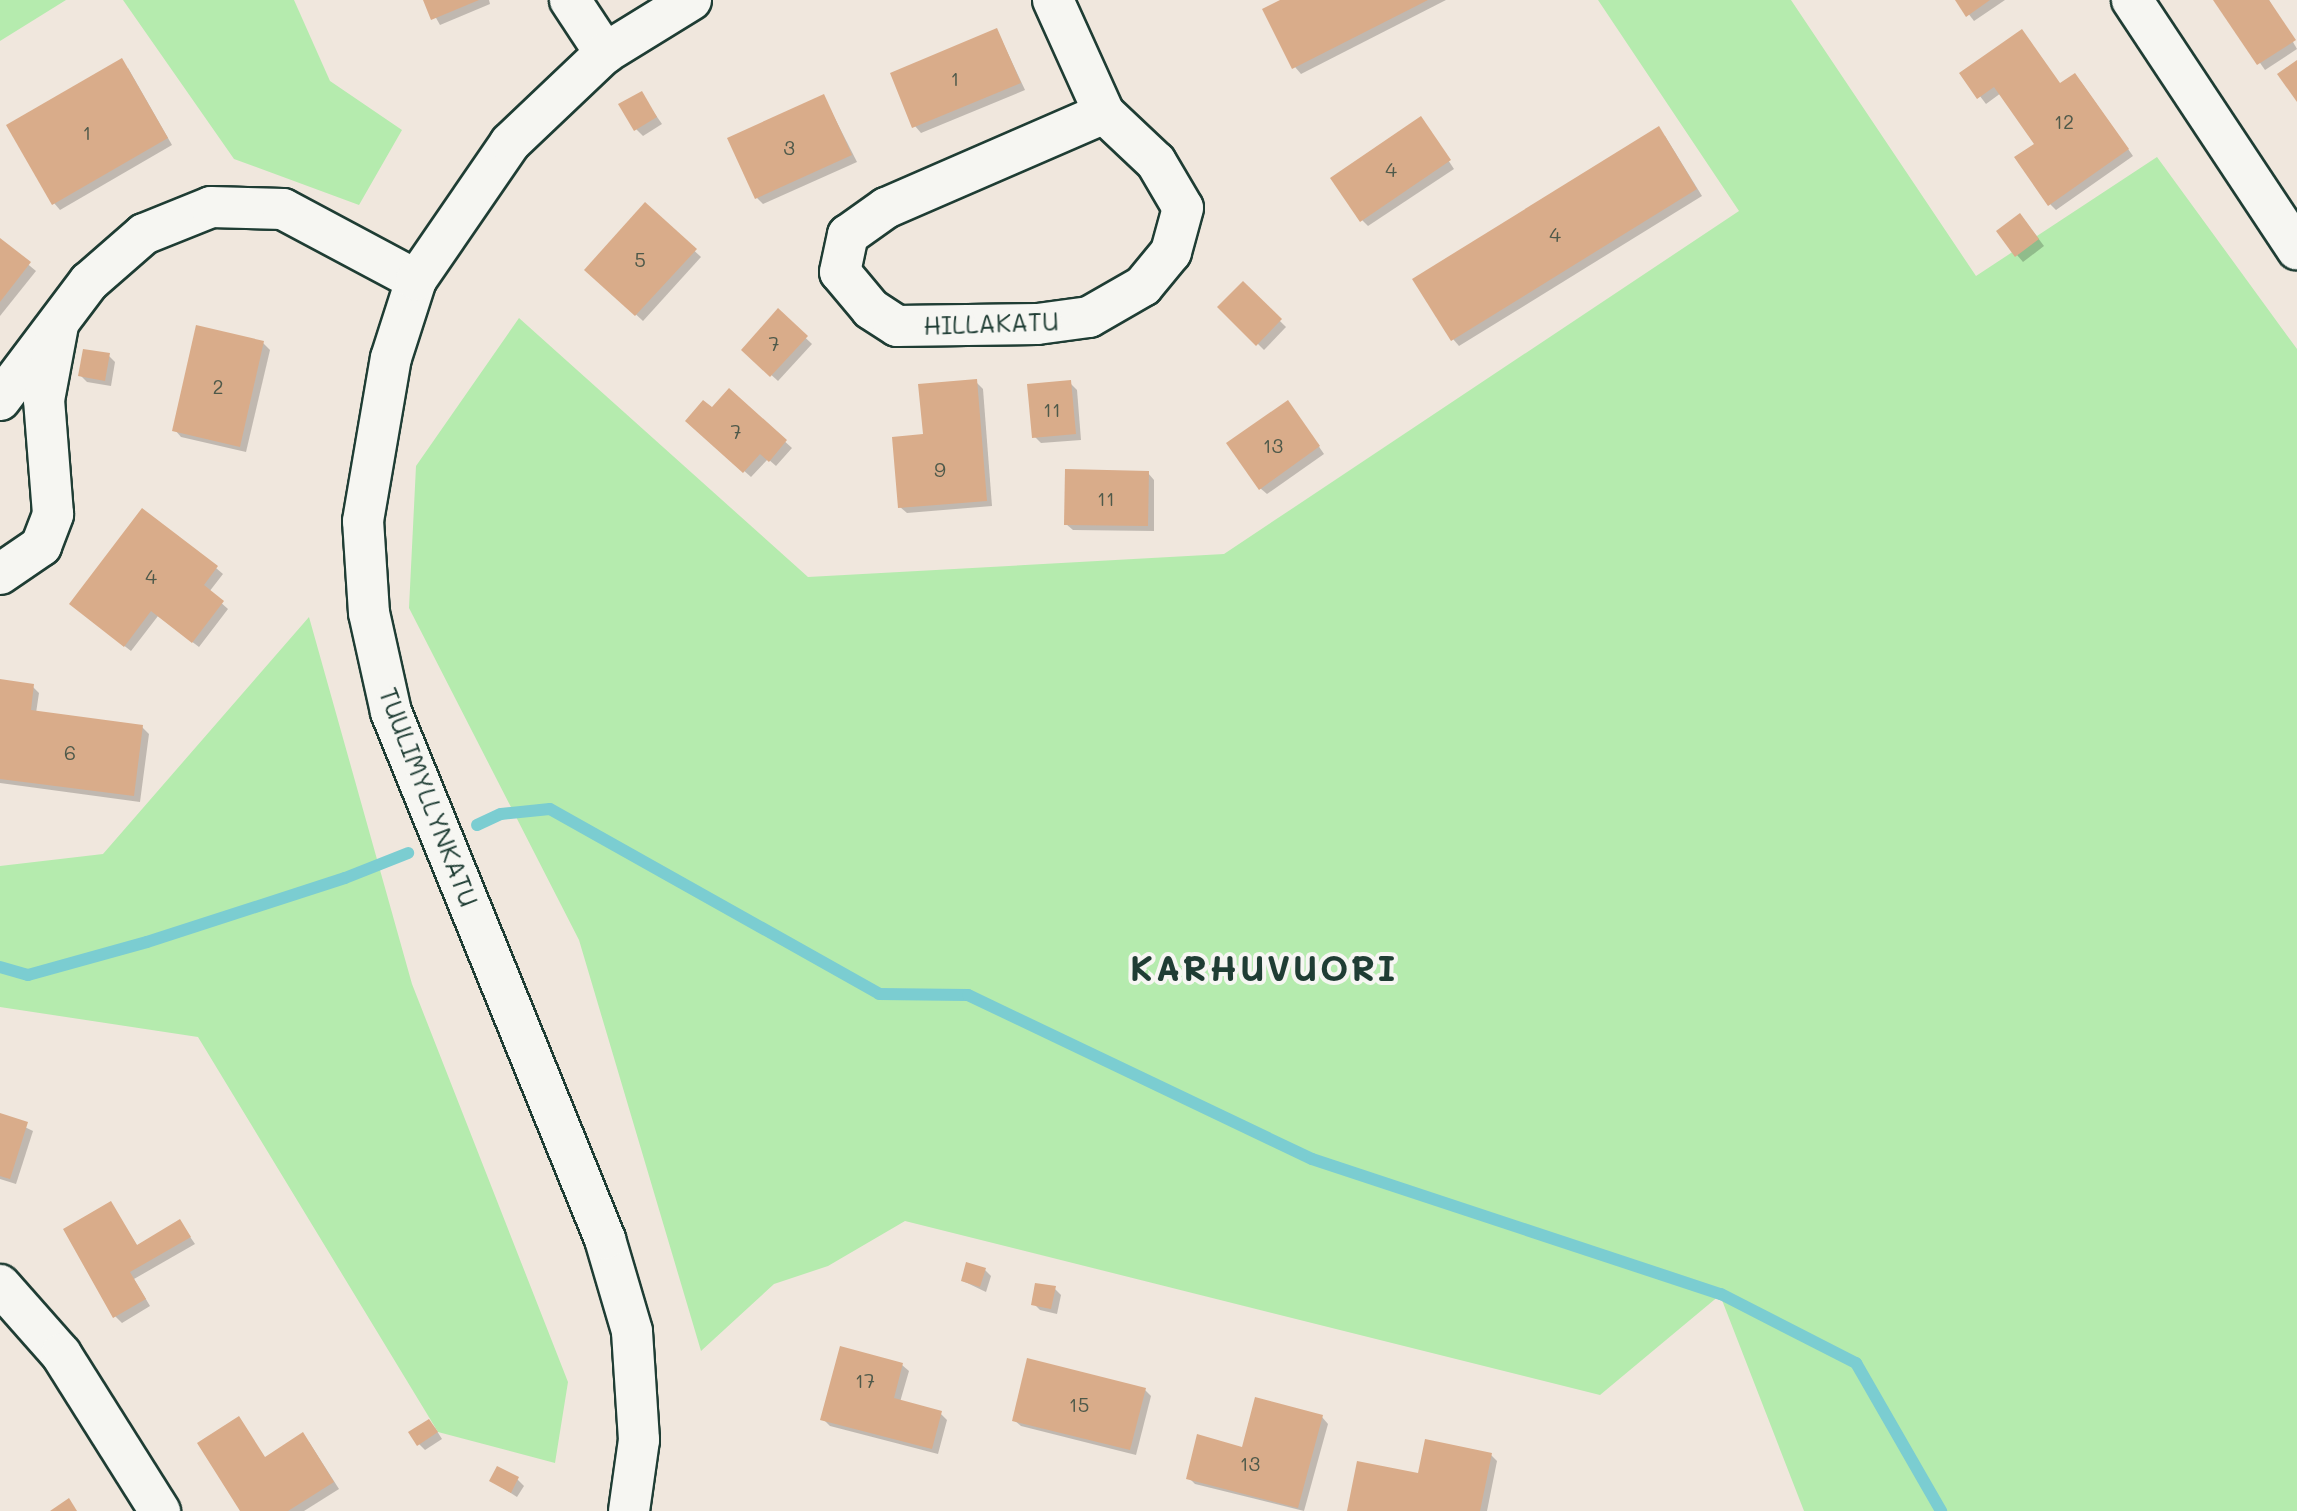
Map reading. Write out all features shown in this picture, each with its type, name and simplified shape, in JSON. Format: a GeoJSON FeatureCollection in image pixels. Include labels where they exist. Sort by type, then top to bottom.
{"type":"FeatureCollection","features":[{"type":"Feature","properties":{"kind":"street"},"geometry":{"type":"LineString","coordinates":[[570,0],[605,52]]}},
{"type":"Feature","properties":{"kind":"street","name":"TUULIMYLLYNKATU"},"geometry":{"type":"LineString","coordinates":[[629,1511],[639,1440],[632,1331],[605,1240],[390,712],[369,613],[363,521],[391,358],[416,280],[510,143],[605,52],[691,0]]}},
{"type":"Feature","properties":{"kind":"street","name":"HILLAKATU"},"geometry":{"type":"LineString","coordinates":[[1052,0],[1104,113],[1156,162],[1184,208],[1171,252],[1143,286],[1088,316],[952,328],[897,326],[871,309],[840,272],[848,236],[886,208],[1104,113]]}},
{"type":"Feature","properties":{"kind":"street"},"geometry":{"type":"LineString","coordinates":[[2132,0],[2297,249]]}},
{"type":"Feature","properties":{"kind":"street"},"geometry":{"type":"LineString","coordinates":[[0,400],[89,282],[144,234],[211,207],[283,209],[416,280]]}},
{"type":"Feature","properties":{"kind":"street"},"geometry":{"type":"LineString","coordinates":[[0,574],[41,546],[53,514],[44,400],[58,321]]}},
{"type":"Feature","properties":{"kind":"street"},"geometry":{"type":"LineString","coordinates":[[0,1285],[61,1354],[160,1511]]}},
{"type":"Feature","properties":{"kind":"green space"},"geometry":{"type":"Polygon","coordinates":[[[0,0],[66,0],[0,41],[0,0]]]}},
{"type":"Feature","properties":{"kind":"green space"},"geometry":{"type":"Polygon","coordinates":[[[123,0],[294,0],[330,81],[402,130],[359,205],[234,159],[123,0]]]}},
{"type":"Feature","properties":{"kind":"green space"},"geometry":{"type":"Polygon","coordinates":[[[1598,0],[1791,0],[1976,276],[2157,157],[2297,349],[2297,1511],[1804,1511],[1720,1295],[1600,1395],[905,1221],[828,1266],[774,1284],[701,1351],[579,940],[409,608],[416,466],[519,318],[808,577],[1224,554],[1739,211],[1598,0]]]}},
{"type":"Feature","properties":{"kind":"green space"},"geometry":{"type":"Polygon","coordinates":[[[309,617],[412,984],[568,1382],[555,1463],[438,1432],[198,1037],[0,1007],[0,866],[103,854],[309,617]]]}},
{"type":"Feature","properties":{"kind":"building"},"geometry":{"type":"Polygon","coordinates":[[[423,0],[479,0],[431,20],[423,0]]]}},
{"type":"Feature","properties":{"kind":"building"},"geometry":{"type":"Polygon","coordinates":[[[1280,0],[1428,0],[1292,69],[1262,9],[1280,0]]]}},
{"type":"Feature","properties":{"kind":"building"},"geometry":{"type":"Polygon","coordinates":[[[1955,0],[1990,0],[1966,17],[1955,0]]]}},
{"type":"Feature","properties":{"kind":"building"},"geometry":{"type":"Polygon","coordinates":[[[2213,0],[2269,0],[2296,40],[2257,65],[2213,0]]]}},
{"type":"Feature","properties":{"kind":"building"},"geometry":{"type":"Polygon","coordinates":[[[997,28],[1021,83],[912,128],[890,73],[997,28]]]}},
{"type":"Feature","properties":{"kind":"building"},"geometry":{"type":"Polygon","coordinates":[[[2022,29],[2060,83],[2075,73],[2129,149],[2048,206],[2014,157],[2034,144],[1994,87],[1977,99],[1959,73],[2022,29]]]}},
{"type":"Feature","properties":{"kind":"building"},"geometry":{"type":"Polygon","coordinates":[[[122,58],[168,138],[52,205],[6,125],[122,58]]]}},
{"type":"Feature","properties":{"kind":"building"},"geometry":{"type":"Polygon","coordinates":[[[2297,60],[2297,102],[2277,74],[2297,60]]]}},
{"type":"Feature","properties":{"kind":"building"},"geometry":{"type":"Polygon","coordinates":[[[642,91],[657,117],[634,131],[618,104],[642,91]]]}},
{"type":"Feature","properties":{"kind":"building"},"geometry":{"type":"Polygon","coordinates":[[[824,94],[852,155],[755,199],[727,138],[824,94]]]}},
{"type":"Feature","properties":{"kind":"building"},"geometry":{"type":"Polygon","coordinates":[[[1421,116],[1451,160],[1360,222],[1330,178],[1421,116]]]}},
{"type":"Feature","properties":{"kind":"building"},"geometry":{"type":"Polygon","coordinates":[[[1659,126],[1697,189],[1451,341],[1412,279],[1659,126]]]}},
{"type":"Feature","properties":{"kind":"building"},"geometry":{"type":"Polygon","coordinates":[[[645,202],[697,249],[635,316],[584,270],[645,202]]]}},
{"type":"Feature","properties":{"kind":"building"},"geometry":{"type":"Polygon","coordinates":[[[2020,213],[2039,239],[2015,257],[1996,231],[2020,213]]]}},
{"type":"Feature","properties":{"kind":"building"},"geometry":{"type":"Polygon","coordinates":[[[0,238],[31,262],[0,302],[0,238]]]}},
{"type":"Feature","properties":{"kind":"building"},"geometry":{"type":"Polygon","coordinates":[[[1243,281],[1282,319],[1256,346],[1217,307],[1243,281]]]}},
{"type":"Feature","properties":{"kind":"building"},"geometry":{"type":"Polygon","coordinates":[[[778,308],[808,336],[770,377],[741,350],[778,308]]]}},
{"type":"Feature","properties":{"kind":"building"},"geometry":{"type":"Polygon","coordinates":[[[196,325],[264,341],[240,447],[172,431],[196,325]]]}},
{"type":"Feature","properties":{"kind":"building"},"geometry":{"type":"Polygon","coordinates":[[[83,349],[110,353],[105,381],[78,376],[83,349]]]}},
{"type":"Feature","properties":{"kind":"building"},"geometry":{"type":"Polygon","coordinates":[[[977,379],[987,501],[898,508],[892,437],[923,434],[918,384],[977,379]]]}},
{"type":"Feature","properties":{"kind":"building"},"geometry":{"type":"Polygon","coordinates":[[[1071,380],[1076,434],[1032,438],[1027,384],[1071,380]]]}},
{"type":"Feature","properties":{"kind":"building"},"geometry":{"type":"Polygon","coordinates":[[[729,388],[787,440],[769,462],[760,454],[743,473],[685,421],[703,400],[712,407],[729,388]]]}},
{"type":"Feature","properties":{"kind":"building"},"geometry":{"type":"Polygon","coordinates":[[[1288,400],[1320,446],[1259,490],[1226,443],[1288,400]]]}},
{"type":"Feature","properties":{"kind":"building"},"geometry":{"type":"Polygon","coordinates":[[[1065,469],[1149,471],[1148,526],[1064,525],[1065,469]]]}},
{"type":"Feature","properties":{"kind":"building"},"geometry":{"type":"Polygon","coordinates":[[[142,508],[218,566],[204,585],[224,601],[192,643],[151,611],[124,647],[69,604],[142,508]]]}},
{"type":"Feature","properties":{"kind":"building"},"geometry":{"type":"Polygon","coordinates":[[[0,679],[34,684],[31,710],[143,725],[134,796],[0,779],[0,679]]]}},
{"type":"Feature","properties":{"kind":"building"},"geometry":{"type":"Polygon","coordinates":[[[0,1113],[28,1122],[10,1179],[0,1176],[0,1113]]]}},
{"type":"Feature","properties":{"kind":"building"},"geometry":{"type":"Polygon","coordinates":[[[111,1201],[137,1245],[180,1219],[191,1237],[130,1272],[146,1299],[113,1318],[63,1229],[111,1201]]]}},
{"type":"Feature","properties":{"kind":"building"},"geometry":{"type":"Polygon","coordinates":[[[966,1262],[986,1268],[980,1287],[961,1281],[966,1262]]]}},
{"type":"Feature","properties":{"kind":"building"},"geometry":{"type":"Polygon","coordinates":[[[1035,1283],[1056,1286],[1051,1309],[1031,1305],[1035,1283]]]}},
{"type":"Feature","properties":{"kind":"building"},"geometry":{"type":"Polygon","coordinates":[[[840,1346],[903,1363],[894,1398],[942,1411],[932,1449],[820,1420],[840,1346]]]}},
{"type":"Feature","properties":{"kind":"building"},"geometry":{"type":"Polygon","coordinates":[[[1027,1358],[1146,1388],[1130,1450],[1012,1421],[1027,1358]]]}},
{"type":"Feature","properties":{"kind":"building"},"geometry":{"type":"Polygon","coordinates":[[[1255,1397],[1323,1415],[1298,1508],[1186,1479],[1197,1434],[1242,1447],[1255,1397]]]}},
{"type":"Feature","properties":{"kind":"building"},"geometry":{"type":"Polygon","coordinates":[[[239,1416],[265,1457],[303,1432],[334,1482],[288,1511],[240,1511],[197,1443],[239,1416]]]}},
{"type":"Feature","properties":{"kind":"building"},"geometry":{"type":"Polygon","coordinates":[[[429,1419],[438,1432],[417,1446],[408,1432],[429,1419]]]}},
{"type":"Feature","properties":{"kind":"building"},"geometry":{"type":"Polygon","coordinates":[[[1425,1439],[1492,1453],[1480,1511],[1347,1511],[1357,1461],[1418,1473],[1425,1439]]]}},
{"type":"Feature","properties":{"kind":"building"},"geometry":{"type":"Polygon","coordinates":[[[497,1466],[519,1477],[511,1493],[489,1481],[497,1466]]]}},
{"type":"Feature","properties":{"kind":"building"},"geometry":{"type":"Polygon","coordinates":[[[69,1498],[77,1511],[50,1511],[69,1498]]]}},
{"type":"Feature","properties":{"kind":"waterway"},"geometry":{"type":"LineString","coordinates":[[477,825],[501,814],[550,809],[879,994],[968,995],[1312,1159],[1721,1294],[1856,1363],[1941,1511]]}},
{"type":"Feature","properties":{"kind":"waterway"},"geometry":{"type":"LineString","coordinates":[[0,967],[28,975],[147,942],[345,878],[408,853]]}},
{"type":"Feature","properties":{"kind":"district","name":"KARHUVUORI"},"geometry":{"type":"Point","coordinates":[1264,967]}}]}
